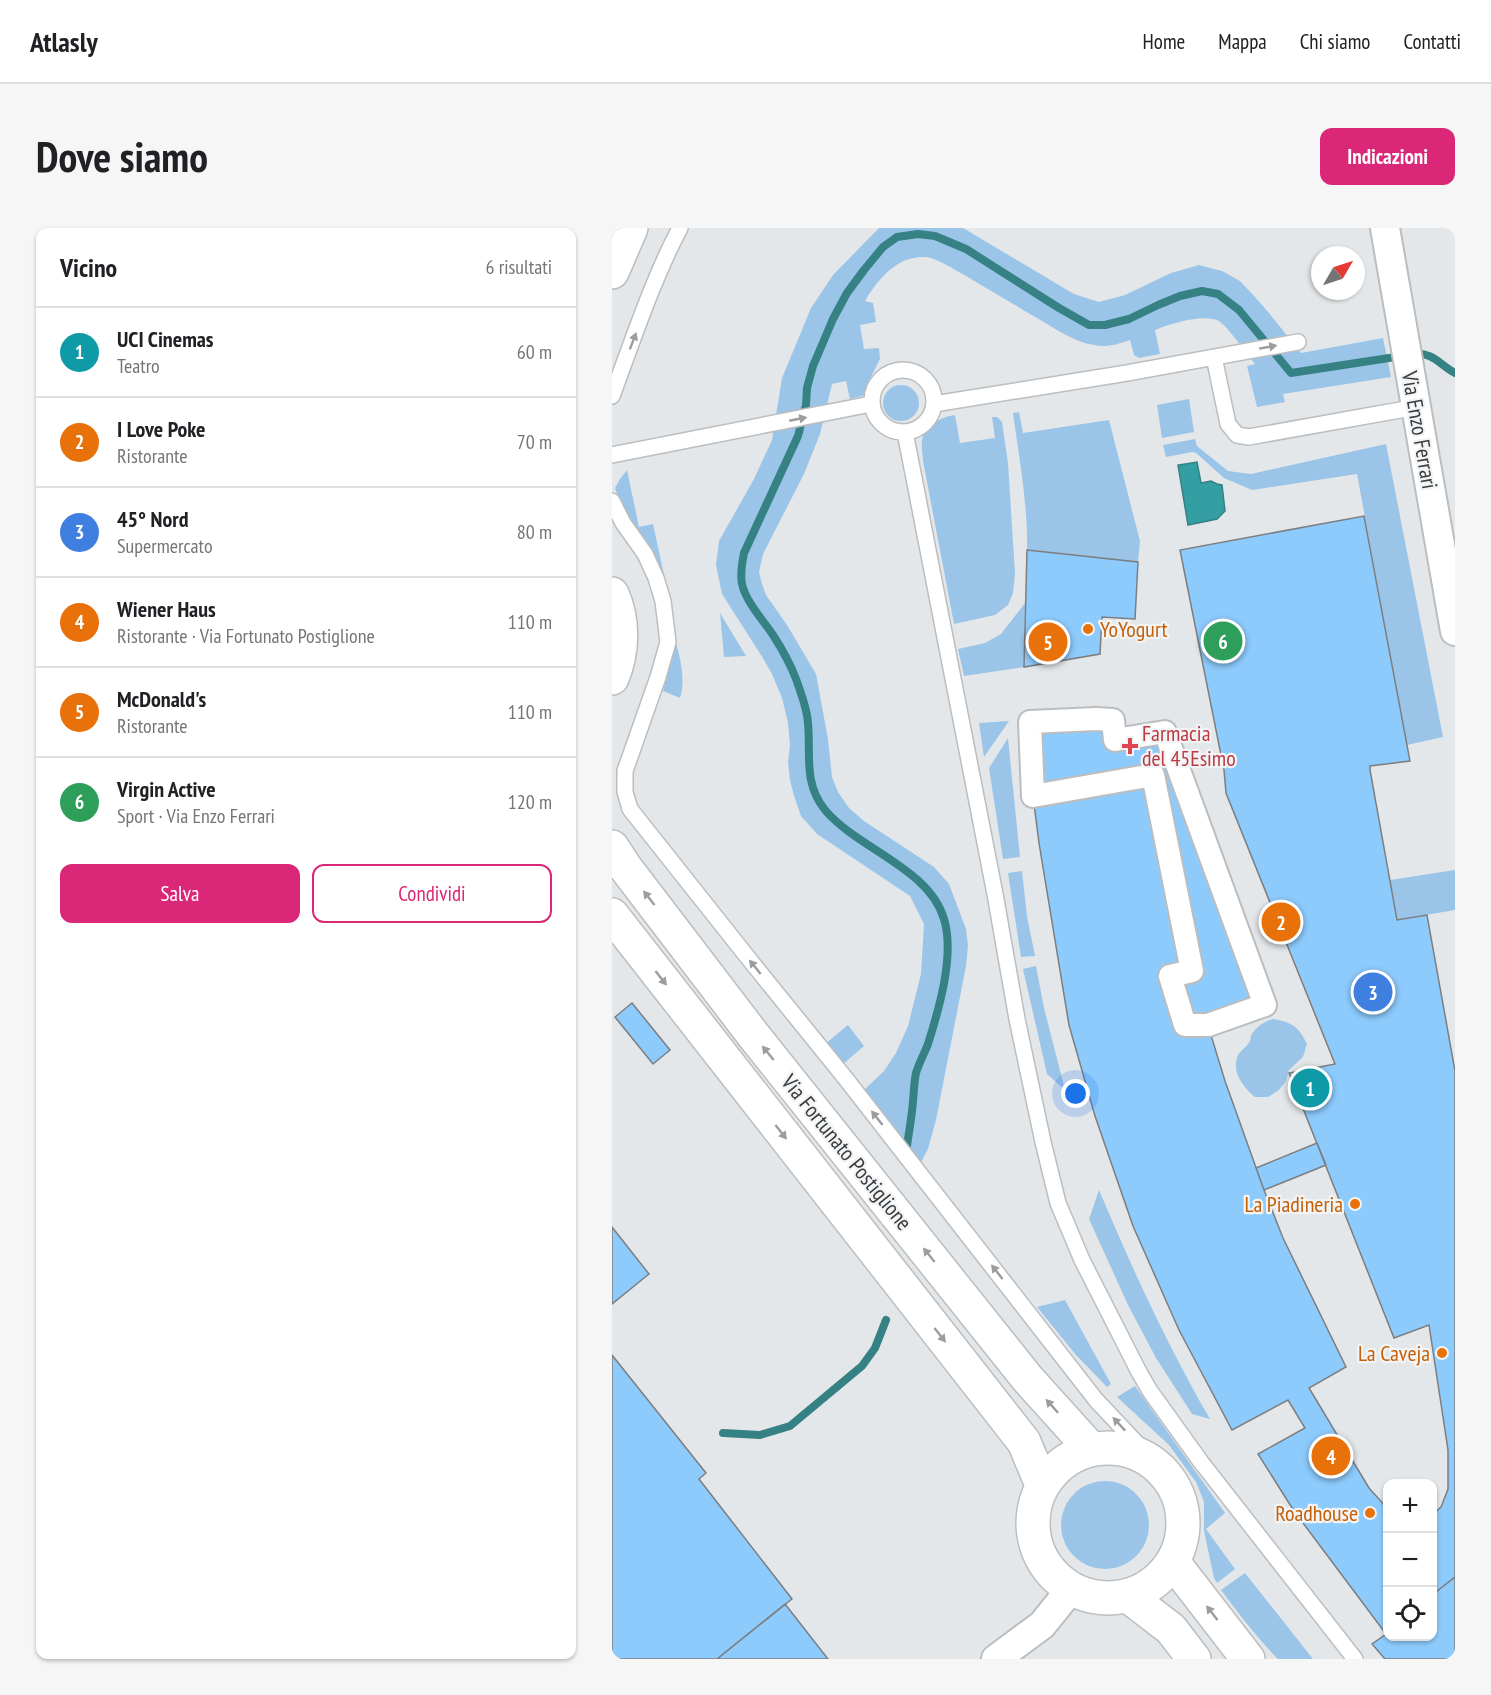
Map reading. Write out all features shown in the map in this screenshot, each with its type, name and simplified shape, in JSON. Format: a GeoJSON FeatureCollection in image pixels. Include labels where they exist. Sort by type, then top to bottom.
{"type":"FeatureCollection","features":[{"type":"Feature","properties":{"kind":"street"},"geometry":{"type":"LineString","coordinates":[[612,272],[631,228]]}},
{"type":"Feature","properties":{"kind":"street","name":"Via Enzo Ferrari"},"geometry":{"type":"LineString","coordinates":[[1385,228],[1455,631]]}},
{"type":"Feature","properties":{"kind":"street"},"geometry":{"type":"LineString","coordinates":[[612,594],[617,604],[621,635],[618,665],[612,678]]}},
{"type":"Feature","properties":{"kind":"street"},"geometry":{"type":"LineString","coordinates":[[1113,720],[1115,740],[1165,732],[1244,942],[1265,1005],[1208,1025],[1185,1026],[1170,976],[1192,971],[1153,775],[1033,796],[1030,722],[1113,720]]}},
{"type":"Feature","properties":{"kind":"street","name":"Via Fortunato Postiglione"},"geometry":{"type":"LineString","coordinates":[[612,847],[762,1045],[1027,1378],[1091,1449]]}},
{"type":"Feature","properties":{"kind":"street","name":"Via Fortunato Postiglione"},"geometry":{"type":"LineString","coordinates":[[612,915],[1024,1442],[1042,1485]]}},
{"type":"Feature","properties":{"kind":"street"},"geometry":{"type":"LineString","coordinates":[[1109,1447],[1144,1456],[1159,1467],[1170,1480],[1178,1496],[1183,1512],[1184,1529],[1173,1562],[1162,1577],[1146,1589],[1111,1599],[1094,1598],[1071,1589],[1057,1578],[1041,1559],[1033,1534],[1034,1509],[1042,1485],[1055,1469],[1071,1457],[1091,1449],[1109,1447]]}},
{"type":"Feature","properties":{"kind":"street"},"geometry":{"type":"LineString","coordinates":[[1173,1562],[1248,1659]]}},
{"type":"Feature","properties":{"kind":"street"},"geometry":{"type":"LineString","coordinates":[[996,1659],[1042,1625],[1071,1589]]}},
{"type":"Feature","properties":{"kind":"street"},"geometry":{"type":"LineString","coordinates":[[1128,1596],[1171,1629],[1194,1659]]}},
{"type":"Feature","properties":{"kind":"lane"},"geometry":{"type":"LineString","coordinates":[[612,396],[671,244],[680,228]]}},
{"type":"Feature","properties":{"kind":"lane"},"geometry":{"type":"LineString","coordinates":[[934,404],[1298,342]]}},
{"type":"Feature","properties":{"kind":"lane"},"geometry":{"type":"LineString","coordinates":[[1214,357],[1228,424],[1237,435],[1249,437],[1417,407]]}},
{"type":"Feature","properties":{"kind":"lane"},"geometry":{"type":"LineString","coordinates":[[903,370],[919,374],[926,380],[931,388],[934,404],[928,419],[922,426],[905,432],[892,430],[877,419],[872,404],[872,394],[880,379],[886,374],[903,370]]}},
{"type":"Feature","properties":{"kind":"lane"},"geometry":{"type":"LineString","coordinates":[[612,455],[872,404]]}},
{"type":"Feature","properties":{"kind":"lane"},"geometry":{"type":"LineString","coordinates":[[905,432],[1021,1039],[1058,1203],[1082,1260],[1150,1391],[1201,1462],[1355,1659]]}},
{"type":"Feature","properties":{"kind":"lane"},"geometry":{"type":"LineString","coordinates":[[612,501],[623,523],[645,554],[656,578],[663,601],[668,642],[625,771],[625,792],[630,809],[846,1079],[1096,1400],[1159,1467]]}},
{"type":"Feature","properties":{"kind":"shaded area"},"geometry":{"type":"Polygon","coordinates":[[[879,228],[963,228],[1074,294],[1099,302],[1125,295],[1171,273],[1199,265],[1222,271],[1240,281],[1301,353],[1383,338],[1391,377],[1283,394],[1285,402],[1257,407],[1247,366],[1255,364],[1219,321],[1196,319],[1155,330],[1160,354],[1139,358],[1134,355],[1130,340],[1103,346],[1079,341],[946,265],[925,257],[906,260],[889,270],[865,301],[873,303],[876,322],[860,325],[864,349],[879,348],[880,359],[867,385],[865,395],[850,399],[846,381],[832,384],[820,434],[804,474],[763,554],[759,572],[766,595],[816,674],[828,739],[832,777],[838,792],[849,808],[864,821],[934,867],[949,884],[966,929],[968,946],[966,966],[936,1120],[928,1149],[921,1162],[864,1090],[884,1071],[896,1053],[908,1026],[921,974],[924,924],[910,896],[817,834],[801,816],[790,780],[788,723],[782,698],[772,674],[722,594],[716,565],[719,541],[754,479],[772,440],[782,378],[811,308],[833,275],[879,228]]]}},
{"type":"Feature","properties":{"kind":"shaded area"},"geometry":{"type":"Polygon","coordinates":[[[901,385],[914,390],[919,403],[914,416],[901,421],[888,416],[883,403],[888,390],[901,385]]]}},
{"type":"Feature","properties":{"kind":"shaded area"},"geometry":{"type":"Polygon","coordinates":[[[1189,399],[1194,432],[1162,438],[1157,405],[1189,399]]]}},
{"type":"Feature","properties":{"kind":"shaded area"},"geometry":{"type":"Polygon","coordinates":[[[1019,412],[1023,433],[1109,420],[1140,541],[1138,562],[1027,550],[1025,498],[1013,413],[1019,412]]]}},
{"type":"Feature","properties":{"kind":"shaded area"},"geometry":{"type":"Polygon","coordinates":[[[955,415],[960,443],[995,438],[992,417],[997,417],[1002,422],[1008,463],[1015,574],[1013,593],[1008,605],[995,615],[954,624],[923,461],[922,441],[923,435],[930,426],[939,420],[955,415]]]}},
{"type":"Feature","properties":{"kind":"shaded area"},"geometry":{"type":"Polygon","coordinates":[[[1195,439],[1197,446],[1228,471],[1251,474],[1386,444],[1443,737],[1407,745],[1357,474],[1252,490],[1224,478],[1196,453],[1166,457],[1163,445],[1195,439]]]}},
{"type":"Feature","properties":{"kind":"shaded area"},"geometry":{"type":"Polygon","coordinates":[[[1197,462],[1201,483],[1211,481],[1222,485],[1225,511],[1217,519],[1188,525],[1178,465],[1197,462]]]}},
{"type":"Feature","properties":{"kind":"shaded area"},"geometry":{"type":"Polygon","coordinates":[[[627,470],[639,527],[653,524],[666,584],[651,552],[619,501],[615,488],[627,470]]]}},
{"type":"Feature","properties":{"kind":"shaded area"},"geometry":{"type":"Polygon","coordinates":[[[1025,603],[1024,667],[964,676],[958,649],[985,643],[1001,634],[1025,603]]]}},
{"type":"Feature","properties":{"kind":"shaded area"},"geometry":{"type":"Polygon","coordinates":[[[720,613],[746,656],[724,657],[720,613]]]}},
{"type":"Feature","properties":{"kind":"shaded area"},"geometry":{"type":"Polygon","coordinates":[[[675,639],[682,676],[680,698],[663,691],[675,639]]]}},
{"type":"Feature","properties":{"kind":"shaded area"},"geometry":{"type":"Polygon","coordinates":[[[1009,721],[984,757],[979,723],[1009,721]]]}},
{"type":"Feature","properties":{"kind":"shaded area"},"geometry":{"type":"Polygon","coordinates":[[[1008,738],[1020,857],[1003,859],[989,768],[1008,738]]]}},
{"type":"Feature","properties":{"kind":"shaded area"},"geometry":{"type":"Polygon","coordinates":[[[1455,870],[1455,910],[1397,920],[1390,880],[1455,870]]]}},
{"type":"Feature","properties":{"kind":"shaded area"},"geometry":{"type":"Polygon","coordinates":[[[1022,871],[1027,916],[1035,956],[1021,957],[1008,873],[1022,871]]]}},
{"type":"Feature","properties":{"kind":"shaded area"},"geometry":{"type":"Polygon","coordinates":[[[1036,966],[1065,1090],[1047,1074],[1023,969],[1036,966]]]}},
{"type":"Feature","properties":{"kind":"shaded area"},"geometry":{"type":"Polygon","coordinates":[[[1273,1019],[1294,1026],[1307,1044],[1303,1057],[1289,1070],[1286,1081],[1279,1090],[1268,1097],[1255,1097],[1239,1079],[1236,1061],[1255,1030],[1263,1023],[1273,1019]]]}},
{"type":"Feature","properties":{"kind":"shaded area"},"geometry":{"type":"Polygon","coordinates":[[[848,1025],[864,1046],[843,1064],[825,1044],[848,1025]]]}},
{"type":"Feature","properties":{"kind":"shaded area"},"geometry":{"type":"Polygon","coordinates":[[[1099,1190],[1151,1306],[1210,1419],[1192,1414],[1156,1358],[1128,1305],[1089,1219],[1099,1190]]]}},
{"type":"Feature","properties":{"kind":"shaded area"},"geometry":{"type":"Polygon","coordinates":[[[1065,1300],[1111,1384],[1107,1387],[1076,1355],[1037,1307],[1065,1300]]]}},
{"type":"Feature","properties":{"kind":"shaded area"},"geometry":{"type":"Polygon","coordinates":[[[1135,1386],[1225,1513],[1206,1529],[1235,1569],[1217,1583],[1204,1531],[1204,1502],[1196,1482],[1169,1445],[1117,1397],[1135,1386]]]}},
{"type":"Feature","properties":{"kind":"shaded area"},"geometry":{"type":"Polygon","coordinates":[[[1105,1481],[1122,1485],[1136,1494],[1145,1508],[1149,1525],[1145,1542],[1136,1556],[1122,1565],[1105,1569],[1088,1565],[1074,1556],[1065,1542],[1061,1525],[1065,1508],[1074,1494],[1088,1485],[1105,1481]]]}},
{"type":"Feature","properties":{"kind":"shaded area"},"geometry":{"type":"Polygon","coordinates":[[[1245,1573],[1313,1659],[1278,1659],[1241,1617],[1221,1590],[1245,1573]]]}},
{"type":"Feature","properties":{"kind":"building"},"geometry":{"type":"Polygon","coordinates":[[[1364,516],[1410,761],[1370,766],[1370,770],[1397,920],[1427,915],[1455,1071],[1455,1577],[1437,1591],[1437,1511],[1441,1507],[1448,1489],[1448,1450],[1429,1325],[1394,1338],[1289,1073],[1335,1064],[1226,793],[1224,770],[1180,550],[1364,516]]]}},
{"type":"Feature","properties":{"kind":"building"},"geometry":{"type":"Polygon","coordinates":[[[1027,550],[1138,562],[1135,619],[1102,617],[1100,654],[1024,667],[1027,550]]]}},
{"type":"Feature","properties":{"kind":"building"},"geometry":{"type":"Polygon","coordinates":[[[1096,719],[1115,740],[1165,732],[1265,1005],[1210,1032],[1225,1081],[1283,1238],[1346,1367],[1309,1388],[1369,1488],[1383,1503],[1383,1630],[1294,1511],[1258,1454],[1305,1428],[1288,1400],[1232,1430],[1179,1330],[1133,1226],[1095,1116],[1069,1025],[1039,843],[1033,796],[1030,722],[1096,719]]]}},
{"type":"Feature","properties":{"kind":"building"},"geometry":{"type":"Polygon","coordinates":[[[632,1003],[670,1050],[653,1064],[615,1017],[632,1003]]]}},
{"type":"Feature","properties":{"kind":"building"},"geometry":{"type":"Polygon","coordinates":[[[1317,1143],[1326,1165],[1264,1190],[1256,1168],[1317,1143]]]}},
{"type":"Feature","properties":{"kind":"building"},"geometry":{"type":"Polygon","coordinates":[[[612,1227],[649,1274],[612,1304],[612,1227]]]}},
{"type":"Feature","properties":{"kind":"building"},"geometry":{"type":"Polygon","coordinates":[[[612,1355],[706,1473],[699,1479],[792,1599],[717,1659],[612,1659],[612,1355]]]}},
{"type":"Feature","properties":{"kind":"building"},"geometry":{"type":"Polygon","coordinates":[[[1455,1577],[1455,1659],[1385,1659],[1372,1644],[1383,1636],[1383,1641],[1437,1641],[1437,1591],[1455,1577]]]}},
{"type":"Feature","properties":{"kind":"building"},"geometry":{"type":"Polygon","coordinates":[[[785,1604],[828,1659],[717,1659],[785,1604]]]}},
{"type":"Feature","properties":{"kind":"waterway"},"geometry":{"type":"LineString","coordinates":[[907,1146],[916,1073],[937,1015],[947,965],[947,933],[944,919],[936,901],[924,886],[908,872],[839,824],[818,800],[813,789],[809,768],[807,717],[800,690],[786,656],[751,604],[741,580],[744,553],[798,436],[813,366],[847,293],[883,247],[897,237],[918,234],[935,236],[966,249],[1089,325],[1105,325],[1129,319],[1180,296],[1202,291],[1218,294],[1239,310],[1291,373],[1402,356]]}},
{"type":"Feature","properties":{"kind":"waterway"},"geometry":{"type":"LineString","coordinates":[[1414,354],[1431,357],[1455,373]]}},
{"type":"Feature","properties":{"kind":"waterway"},"geometry":{"type":"LineString","coordinates":[[723,1433],[760,1435],[790,1426],[862,1366],[875,1348],[886,1320]]}},
{"type":"Feature","properties":{"kind":"place","name":"YoYogurt"},"geometry":{"type":"Point","coordinates":[1088,629]}},
{"type":"Feature","properties":{"kind":"place","name":"Virgin Active"},"geometry":{"type":"Point","coordinates":[1223,641]}},
{"type":"Feature","properties":{"kind":"place","name":"McDonald's"},"geometry":{"type":"Point","coordinates":[1048,642]}},
{"type":"Feature","properties":{"kind":"place","name":"Farmacia del 45Esimo"},"geometry":{"type":"Point","coordinates":[1130,746]}},
{"type":"Feature","properties":{"kind":"place","name":"I Love Poke"},"geometry":{"type":"Point","coordinates":[1281,922]}},
{"type":"Feature","properties":{"kind":"place","name":"45° Nord"},"geometry":{"type":"Point","coordinates":[1373,992]}},
{"type":"Feature","properties":{"kind":"place","name":"UCI Cinemas"},"geometry":{"type":"Point","coordinates":[1310,1088]}},
{"type":"Feature","properties":{"kind":"place","name":"La Piadineria"},"geometry":{"type":"Point","coordinates":[1355,1204]}},
{"type":"Feature","properties":{"kind":"place","name":"La Caveja"},"geometry":{"type":"Point","coordinates":[1442,1353]}},
{"type":"Feature","properties":{"kind":"place","name":"Wiener Haus"},"geometry":{"type":"Point","coordinates":[1331,1456]}},
{"type":"Feature","properties":{"kind":"place","name":"Roadhouse"},"geometry":{"type":"Point","coordinates":[1370,1513]}}]}
